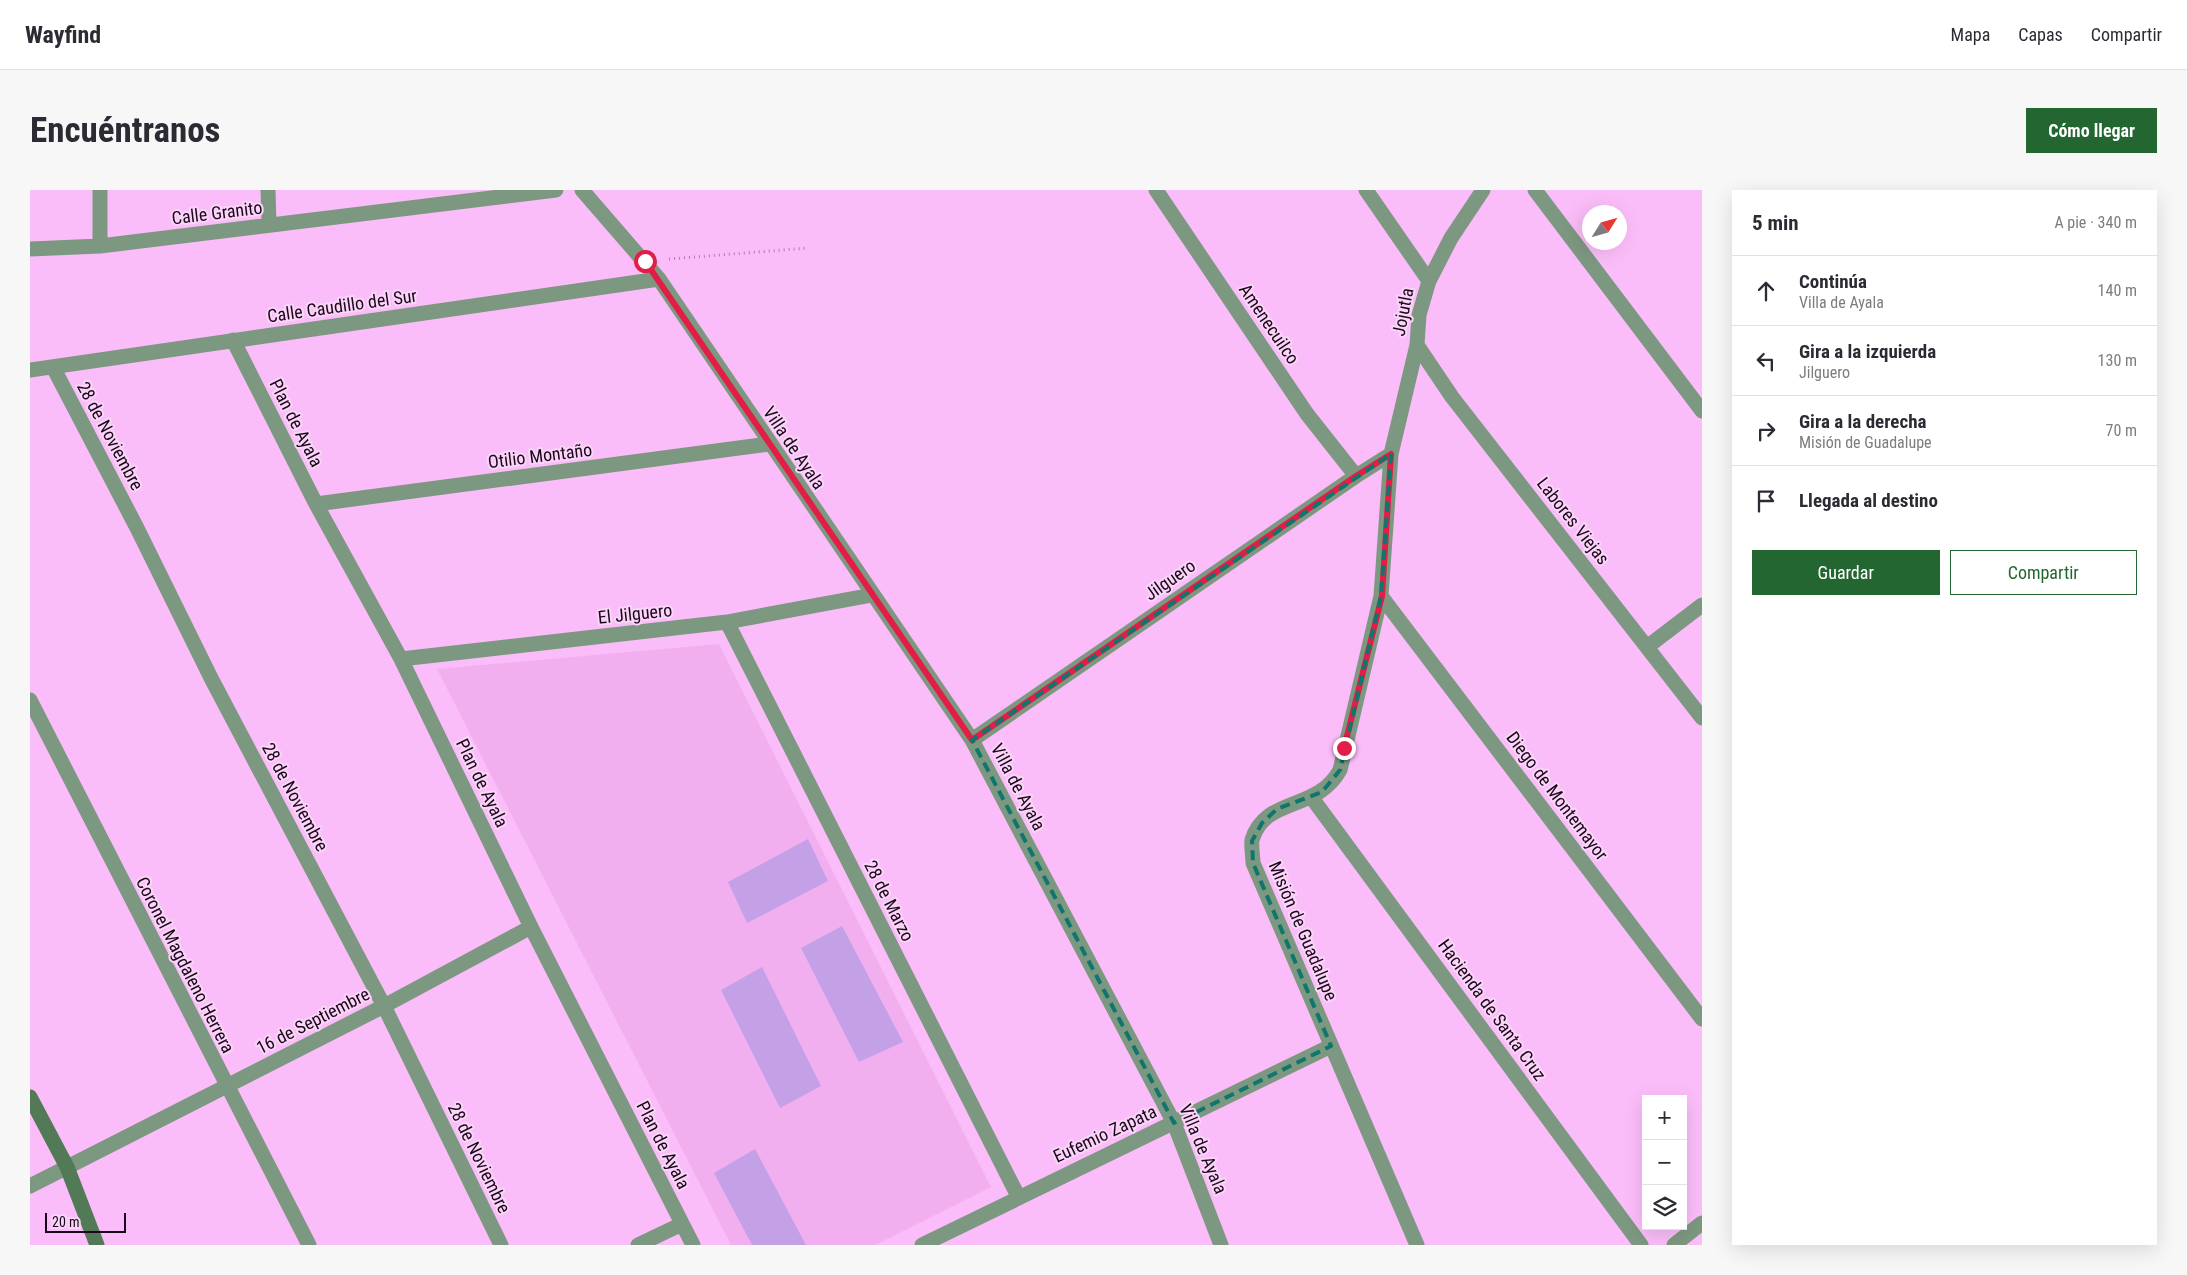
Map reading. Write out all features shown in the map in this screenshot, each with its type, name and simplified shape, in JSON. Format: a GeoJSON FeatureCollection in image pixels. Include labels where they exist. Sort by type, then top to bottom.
{"type":"FeatureCollection","features":[{"type":"Feature","properties":{"kind":"street"},"geometry":{"type":"LineString","coordinates":[[100,190],[100,246]]}},
{"type":"Feature","properties":{"kind":"street"},"geometry":{"type":"LineString","coordinates":[[268,190],[269,225]]}},
{"type":"Feature","properties":{"kind":"street","name":"Calle Granito"},"geometry":{"type":"LineString","coordinates":[[30,249],[100,246],[556,190]]}},
{"type":"Feature","properties":{"kind":"street","name":"Villa de Ayala"},"geometry":{"type":"LineString","coordinates":[[582,190],[645,261],[972,740],[1174,1123],[1222,1245]]}},
{"type":"Feature","properties":{"kind":"street","name":"Amenecuilco"},"geometry":{"type":"LineString","coordinates":[[1156,190],[1307,414],[1356,476]]}},
{"type":"Feature","properties":{"kind":"street"},"geometry":{"type":"LineString","coordinates":[[1366,190],[1428,281]]}},
{"type":"Feature","properties":{"kind":"street","name":"Jojutla"},"geometry":{"type":"LineString","coordinates":[[1391,454],[1417,344],[1419,315],[1428,281],[1451,238],[1483,190]]}},
{"type":"Feature","properties":{"kind":"street"},"geometry":{"type":"LineString","coordinates":[[1535,190],[1702,411]]}},
{"type":"Feature","properties":{"kind":"street","name":"Calle Caudillo del Sur"},"geometry":{"type":"LineString","coordinates":[[30,370],[658,280]]}},
{"type":"Feature","properties":{"kind":"street","name":"Plan de Ayala"},"geometry":{"type":"LineString","coordinates":[[233,340],[316,504],[401,659],[531,927],[693,1245]]}},
{"type":"Feature","properties":{"kind":"street","name":"Labores Viejas"},"geometry":{"type":"LineString","coordinates":[[1417,344],[1452,397],[1702,718]]}},
{"type":"Feature","properties":{"kind":"street","name":"28 de Noviembre"},"geometry":{"type":"LineString","coordinates":[[53,367],[137,528],[211,678],[384,1006],[501,1245]]}},
{"type":"Feature","properties":{"kind":"street","name":"Otilio Montaño"},"geometry":{"type":"LineString","coordinates":[[316,504],[769,444]]}},
{"type":"Feature","properties":{"kind":"street","name":"Jilguero"},"geometry":{"type":"LineString","coordinates":[[972,740],[1356,476],[1391,454]]}},
{"type":"Feature","properties":{"kind":"street","name":"Misión de Guadalupe"},"geometry":{"type":"LineString","coordinates":[[1391,454],[1382,596],[1340,770],[1334,782],[1312,798],[1278,809],[1262,823],[1252,841],[1253,863],[1417,1245]]}},
{"type":"Feature","properties":{"kind":"street","name":"El Jilguero"},"geometry":{"type":"LineString","coordinates":[[401,659],[727,622],[872,595]]}},
{"type":"Feature","properties":{"kind":"street","name":"Diego de Montemayor"},"geometry":{"type":"LineString","coordinates":[[1382,596],[1702,1019]]}},
{"type":"Feature","properties":{"kind":"street"},"geometry":{"type":"LineString","coordinates":[[1647,647],[1702,605]]}},
{"type":"Feature","properties":{"kind":"street","name":"28 de Marzo"},"geometry":{"type":"LineString","coordinates":[[727,622],[1018,1196]]}},
{"type":"Feature","properties":{"kind":"street","name":"Coronel Magdaleno Herrera"},"geometry":{"type":"LineString","coordinates":[[30,700],[309,1245]]}},
{"type":"Feature","properties":{"kind":"street","name":"Hacienda de Santa Cruz"},"geometry":{"type":"LineString","coordinates":[[1312,798],[1641,1245]]}},
{"type":"Feature","properties":{"kind":"street","name":"16 de Septiembre"},"geometry":{"type":"LineString","coordinates":[[30,1186],[384,1006],[531,927]]}},
{"type":"Feature","properties":{"kind":"street","name":"Eufemio Zapata"},"geometry":{"type":"LineString","coordinates":[[922,1245],[1018,1196],[1174,1123],[1331,1046]]}},
{"type":"Feature","properties":{"kind":"street"},"geometry":{"type":"LineString","coordinates":[[30,1097],[67,1167],[97,1245]]}},
{"type":"Feature","properties":{"kind":"street"},"geometry":{"type":"LineString","coordinates":[[638,1245],[682,1224]]}},
{"type":"Feature","properties":{"kind":"street"},"geometry":{"type":"LineString","coordinates":[[1674,1245],[1702,1224]]}},
{"type":"Feature","properties":{"kind":"path"},"geometry":{"type":"LineString","coordinates":[[645,261],[808,248]]}},
{"type":"Feature","properties":{"kind":"highlighted area"},"geometry":{"type":"Polygon","coordinates":[[[1391,454],[1381,596],[1340,770],[1322,792],[1277,809],[1262,823],[1252,841],[1253,863],[1331,1046],[1174,1123],[972,740],[1391,454]]]}},
{"type":"Feature","properties":{"kind":"shaded area"},"geometry":{"type":"Polygon","coordinates":[[[719,644],[991,1187],[875,1245],[731,1245],[437,669],[719,644]]]}},
{"type":"Feature","properties":{"kind":"building"},"geometry":{"type":"Polygon","coordinates":[[[808,839],[828,881],[747,923],[728,882],[808,839]]]}},
{"type":"Feature","properties":{"kind":"building"},"geometry":{"type":"Polygon","coordinates":[[[842,926],[903,1042],[859,1062],[801,948],[842,926]]]}},
{"type":"Feature","properties":{"kind":"building"},"geometry":{"type":"Polygon","coordinates":[[[762,967],[821,1086],[780,1108],[721,990],[762,967]]]}},
{"type":"Feature","properties":{"kind":"building"},"geometry":{"type":"Polygon","coordinates":[[[755,1149],[806,1245],[752,1245],[714,1173],[755,1149]]]}},
{"type":"Feature","properties":{"kind":"route"},"geometry":{"type":"LineString","coordinates":[[645,261],[972,740],[1356,476],[1391,454],[1382,596],[1344,748]]}}]}
